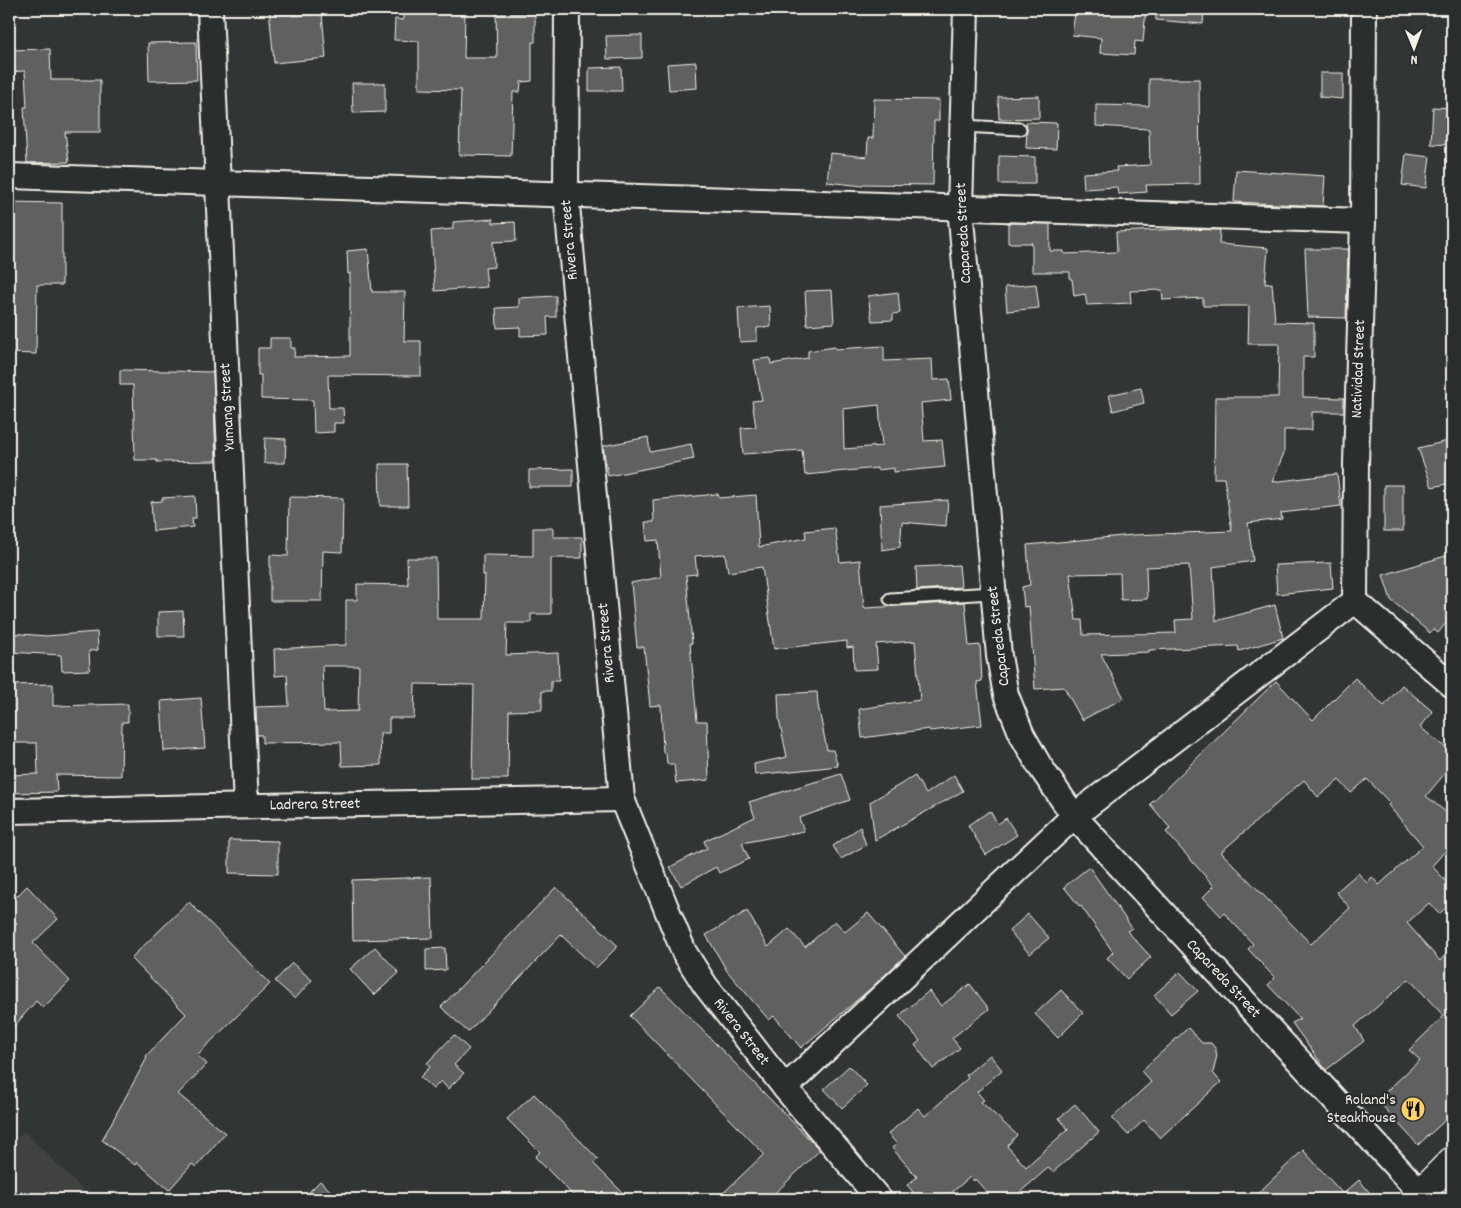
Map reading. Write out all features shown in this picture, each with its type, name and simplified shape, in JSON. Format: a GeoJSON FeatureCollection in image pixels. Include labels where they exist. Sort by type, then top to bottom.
{"type":"FeatureCollection","features":[{"type":"Feature","properties":{"kind":"main road"},"geometry":{"type":"LineString","coordinates":[[1420,1197],[1452,1161]]}},
{"type":"Feature","properties":{"kind":"street","name":"Yumang Street"},"geometry":{"type":"LineString","coordinates":[[210,9],[246,806]]}},
{"type":"Feature","properties":{"kind":"street","name":"Rivera Street"},"geometry":{"type":"LineString","coordinates":[[567,9],[566,194],[622,799],[684,952],[705,985],[785,1088],[878,1199]]}},
{"type":"Feature","properties":{"kind":"street","name":"Capareda Street"},"geometry":{"type":"LineString","coordinates":[[966,9],[960,207],[999,656],[1006,695],[1022,735],[1038,765],[1074,816],[1420,1197]]}},
{"type":"Feature","properties":{"kind":"street","name":"Natividad Street"},"geometry":{"type":"LineString","coordinates":[[1355,601],[1356,464],[1364,221],[1364,9]]}},
{"type":"Feature","properties":{"kind":"street"},"geometry":{"type":"LineString","coordinates":[[9,176],[1364,221]]}},
{"type":"Feature","properties":{"kind":"street"},"geometry":{"type":"LineString","coordinates":[[785,1088],[1074,816],[1355,601],[1452,685]]}},
{"type":"Feature","properties":{"kind":"street","name":"Ladrera Street"},"geometry":{"type":"LineString","coordinates":[[9,811],[622,799]]}},
{"type":"Feature","properties":{"kind":"lane"},"geometry":{"type":"LineString","coordinates":[[962,126],[1020,129]]}},
{"type":"Feature","properties":{"kind":"lane"},"geometry":{"type":"LineString","coordinates":[[890,598],[993,592]]}},
{"type":"Feature","properties":{"kind":"shaded area"},"geometry":{"type":"Polygon","coordinates":[[[24,1130],[92,1199],[9,1199],[9,1150],[24,1130]]]}},
{"type":"Feature","properties":{"kind":"building"},"geometry":{"type":"Polygon","coordinates":[[[269,9],[292,9],[292,16],[322,14],[326,58],[274,63],[269,9]]]}},
{"type":"Feature","properties":{"kind":"building"},"geometry":{"type":"Polygon","coordinates":[[[403,9],[465,9],[464,58],[497,58],[496,14],[535,13],[535,42],[532,42],[532,81],[521,82],[520,92],[513,92],[511,156],[459,155],[461,90],[419,89],[419,41],[394,40],[395,19],[403,20],[403,9]]]}},
{"type":"Feature","properties":{"kind":"building"},"geometry":{"type":"Polygon","coordinates":[[[1083,9],[1146,9],[1143,42],[1135,41],[1134,55],[1100,53],[1101,38],[1072,35],[1075,13],[1082,13],[1083,9]]]}},
{"type":"Feature","properties":{"kind":"building"},"geometry":{"type":"Polygon","coordinates":[[[1156,9],[1204,9],[1203,24],[1156,20],[1156,9]]]}},
{"type":"Feature","properties":{"kind":"building"},"geometry":{"type":"Polygon","coordinates":[[[642,35],[642,58],[607,59],[606,36],[642,35]]]}},
{"type":"Feature","properties":{"kind":"building"},"geometry":{"type":"Polygon","coordinates":[[[196,42],[197,80],[149,81],[148,43],[196,42]]]}},
{"type":"Feature","properties":{"kind":"building"},"geometry":{"type":"Polygon","coordinates":[[[50,49],[51,80],[100,80],[100,132],[65,132],[69,162],[27,163],[24,107],[27,107],[25,71],[9,72],[9,50],[50,49]]]}},
{"type":"Feature","properties":{"kind":"building"},"geometry":{"type":"Polygon","coordinates":[[[696,62],[697,88],[669,90],[667,64],[696,62]]]}},
{"type":"Feature","properties":{"kind":"building"},"geometry":{"type":"Polygon","coordinates":[[[621,67],[622,91],[589,91],[589,68],[621,67]]]}},
{"type":"Feature","properties":{"kind":"building"},"geometry":{"type":"Polygon","coordinates":[[[1320,73],[1343,73],[1343,99],[1320,97],[1320,73]]]}},
{"type":"Feature","properties":{"kind":"building"},"geometry":{"type":"Polygon","coordinates":[[[1149,79],[1199,79],[1200,184],[1146,185],[1147,192],[1118,194],[1117,187],[1084,189],[1083,173],[1117,171],[1116,167],[1150,165],[1149,129],[1096,126],[1096,105],[1149,106],[1149,79]]]}},
{"type":"Feature","properties":{"kind":"building"},"geometry":{"type":"Polygon","coordinates":[[[352,83],[385,83],[385,112],[353,113],[352,83]]]}},
{"type":"Feature","properties":{"kind":"building"},"geometry":{"type":"Polygon","coordinates":[[[1039,96],[1039,118],[999,119],[998,97],[1039,96]]]}},
{"type":"Feature","properties":{"kind":"building"},"geometry":{"type":"Polygon","coordinates":[[[874,99],[939,100],[939,121],[934,121],[933,185],[863,184],[863,186],[827,182],[830,153],[867,157],[868,138],[873,138],[874,99]]]}},
{"type":"Feature","properties":{"kind":"building"},"geometry":{"type":"Polygon","coordinates":[[[1433,107],[1452,108],[1452,145],[1431,144],[1433,107]]]}},
{"type":"Feature","properties":{"kind":"building"},"geometry":{"type":"Polygon","coordinates":[[[1026,122],[1057,123],[1056,149],[1026,148],[1026,122]]]}},
{"type":"Feature","properties":{"kind":"building"},"geometry":{"type":"Polygon","coordinates":[[[1406,154],[1430,157],[1426,188],[1402,185],[1406,154]]]}},
{"type":"Feature","properties":{"kind":"building"},"geometry":{"type":"Polygon","coordinates":[[[999,156],[1035,157],[1035,184],[999,184],[999,156]]]}},
{"type":"Feature","properties":{"kind":"building"},"geometry":{"type":"Polygon","coordinates":[[[1236,170],[1325,176],[1323,206],[1234,202],[1236,170]]]}},
{"type":"Feature","properties":{"kind":"building"},"geometry":{"type":"Polygon","coordinates":[[[9,202],[62,203],[62,285],[37,285],[36,354],[9,353],[9,202]]]}},
{"type":"Feature","properties":{"kind":"building"},"geometry":{"type":"Polygon","coordinates":[[[493,219],[493,223],[515,222],[516,241],[493,242],[494,267],[485,268],[487,287],[435,291],[431,231],[453,229],[453,222],[493,219]]]}},
{"type":"Feature","properties":{"kind":"building"},"geometry":{"type":"Polygon","coordinates":[[[1008,223],[1050,224],[1050,251],[1064,251],[1064,254],[1117,252],[1116,232],[1182,229],[1220,230],[1219,244],[1268,248],[1265,284],[1272,283],[1275,322],[1314,323],[1314,357],[1303,357],[1303,397],[1344,398],[1344,412],[1312,412],[1312,430],[1284,430],[1284,453],[1272,482],[1337,474],[1341,506],[1281,513],[1282,519],[1248,523],[1253,561],[1213,567],[1216,621],[1275,605],[1283,638],[1239,651],[1238,646],[1101,654],[1124,698],[1082,720],[1064,687],[1035,689],[1029,606],[1024,607],[1022,587],[1030,585],[1027,545],[1133,535],[1232,531],[1224,478],[1214,478],[1215,397],[1278,397],[1279,344],[1248,344],[1249,306],[1203,306],[1203,298],[1163,300],[1162,290],[1130,291],[1131,303],[1087,305],[1085,294],[1074,296],[1070,272],[1032,272],[1032,243],[1008,243],[1008,223]],[[1189,565],[1146,567],[1147,599],[1121,600],[1120,573],[1070,574],[1076,620],[1082,620],[1083,635],[1176,633],[1175,620],[1193,619],[1189,565]]]}},
{"type":"Feature","properties":{"kind":"building"},"geometry":{"type":"Polygon","coordinates":[[[368,249],[372,292],[405,292],[404,341],[421,341],[421,376],[328,375],[329,408],[343,408],[344,423],[334,423],[334,432],[314,433],[313,400],[261,399],[261,375],[258,375],[258,348],[270,348],[270,338],[291,338],[291,348],[295,348],[294,357],[350,356],[350,273],[348,274],[347,251],[368,249]]]}},
{"type":"Feature","properties":{"kind":"building"},"geometry":{"type":"Polygon","coordinates":[[[1305,249],[1348,249],[1346,318],[1308,317],[1305,249]]]}},
{"type":"Feature","properties":{"kind":"building"},"geometry":{"type":"Polygon","coordinates":[[[1036,284],[1039,308],[1007,311],[1005,287],[1036,284]]]}},
{"type":"Feature","properties":{"kind":"building"},"geometry":{"type":"Polygon","coordinates":[[[832,290],[834,323],[807,325],[805,291],[832,290]]]}},
{"type":"Feature","properties":{"kind":"building"},"geometry":{"type":"Polygon","coordinates":[[[898,292],[900,313],[893,314],[893,320],[872,321],[868,296],[898,292]]]}},
{"type":"Feature","properties":{"kind":"building"},"geometry":{"type":"Polygon","coordinates":[[[556,296],[556,317],[547,317],[548,335],[520,336],[520,327],[497,328],[496,308],[519,307],[519,298],[556,296]]]}},
{"type":"Feature","properties":{"kind":"building"},"geometry":{"type":"Polygon","coordinates":[[[770,306],[771,327],[757,328],[757,341],[740,342],[738,308],[770,306]]]}},
{"type":"Feature","properties":{"kind":"building"},"geometry":{"type":"Polygon","coordinates":[[[884,346],[884,361],[932,359],[933,380],[949,379],[951,400],[921,403],[924,441],[942,440],[945,467],[894,472],[894,468],[877,470],[877,468],[805,475],[802,450],[743,454],[741,428],[756,427],[752,401],[762,400],[754,360],[770,358],[771,364],[808,358],[808,351],[835,347],[835,349],[884,346]],[[879,405],[843,409],[844,449],[882,446],[879,405]]]}},
{"type":"Feature","properties":{"kind":"building"},"geometry":{"type":"Polygon","coordinates":[[[120,370],[213,372],[216,461],[157,462],[157,460],[135,460],[133,385],[120,385],[120,370]]]}},
{"type":"Feature","properties":{"kind":"building"},"geometry":{"type":"Polygon","coordinates":[[[1141,388],[1144,403],[1113,411],[1109,395],[1141,388]]]}},
{"type":"Feature","properties":{"kind":"building"},"geometry":{"type":"Polygon","coordinates":[[[648,437],[650,452],[691,444],[694,459],[608,476],[603,446],[648,437]]]}},
{"type":"Feature","properties":{"kind":"building"},"geometry":{"type":"Polygon","coordinates":[[[265,438],[286,439],[285,463],[264,463],[265,438]]]}},
{"type":"Feature","properties":{"kind":"building"},"geometry":{"type":"Polygon","coordinates":[[[1452,440],[1452,483],[1432,487],[1418,448],[1452,440]]]}},
{"type":"Feature","properties":{"kind":"building"},"geometry":{"type":"Polygon","coordinates":[[[379,464],[407,464],[408,506],[380,506],[379,464]]]}},
{"type":"Feature","properties":{"kind":"building"},"geometry":{"type":"Polygon","coordinates":[[[573,469],[573,487],[529,487],[529,470],[573,469]]]}},
{"type":"Feature","properties":{"kind":"building"},"geometry":{"type":"Polygon","coordinates":[[[1384,485],[1403,485],[1403,531],[1384,531],[1384,485]]]}},
{"type":"Feature","properties":{"kind":"building"},"geometry":{"type":"Polygon","coordinates":[[[718,494],[719,498],[756,495],[759,547],[806,538],[805,531],[835,528],[840,562],[860,560],[864,607],[866,608],[965,602],[969,646],[980,645],[982,681],[977,682],[982,725],[930,731],[929,729],[862,738],[859,709],[920,700],[915,641],[876,644],[878,669],[854,670],[853,647],[847,648],[847,641],[774,649],[762,567],[728,572],[725,554],[695,556],[697,574],[686,575],[692,643],[690,643],[697,721],[707,721],[709,780],[676,783],[674,764],[667,764],[666,753],[663,753],[661,705],[650,706],[644,647],[637,647],[631,583],[661,577],[658,540],[647,541],[645,522],[654,522],[653,500],[718,494]]]}},
{"type":"Feature","properties":{"kind":"building"},"geometry":{"type":"Polygon","coordinates":[[[195,496],[196,518],[192,518],[193,527],[153,531],[151,502],[162,501],[162,498],[195,496]]]}},
{"type":"Feature","properties":{"kind":"building"},"geometry":{"type":"Polygon","coordinates":[[[289,497],[343,498],[342,552],[323,551],[322,601],[270,601],[270,555],[288,556],[289,497]]]}},
{"type":"Feature","properties":{"kind":"building"},"geometry":{"type":"Polygon","coordinates":[[[948,500],[946,526],[902,522],[900,547],[882,550],[880,505],[948,500]]]}},
{"type":"Feature","properties":{"kind":"building"},"geometry":{"type":"Polygon","coordinates":[[[533,528],[553,528],[553,537],[582,537],[582,558],[551,558],[551,614],[531,614],[531,623],[507,623],[506,655],[558,653],[559,681],[551,681],[551,691],[542,691],[542,710],[509,711],[508,779],[472,779],[474,685],[415,684],[414,718],[389,718],[389,733],[380,733],[381,765],[342,766],[341,742],[262,743],[262,735],[257,735],[256,707],[289,706],[287,675],[275,676],[274,649],[346,645],[346,600],[357,600],[357,584],[408,585],[407,558],[436,558],[437,619],[484,619],[485,575],[483,575],[483,555],[533,556],[533,528]],[[322,666],[324,712],[358,711],[359,666],[322,666]]]}},
{"type":"Feature","properties":{"kind":"building"},"geometry":{"type":"Polygon","coordinates":[[[1452,554],[1452,616],[1438,633],[1433,629],[1430,633],[1391,600],[1383,575],[1452,554]]]}},
{"type":"Feature","properties":{"kind":"building"},"geometry":{"type":"Polygon","coordinates":[[[1331,563],[1333,588],[1277,594],[1275,565],[1331,563]]]}},
{"type":"Feature","properties":{"kind":"building"},"geometry":{"type":"Polygon","coordinates":[[[959,565],[961,587],[917,590],[916,567],[959,565]]]}},
{"type":"Feature","properties":{"kind":"building"},"geometry":{"type":"Polygon","coordinates":[[[183,611],[184,636],[158,636],[158,612],[183,611]]]}},
{"type":"Feature","properties":{"kind":"building"},"geometry":{"type":"Polygon","coordinates":[[[97,632],[98,650],[89,651],[90,670],[62,671],[61,655],[9,652],[9,633],[46,636],[97,632]]]}},
{"type":"Feature","properties":{"kind":"building"},"geometry":{"type":"Polygon","coordinates":[[[1355,678],[1384,706],[1402,685],[1433,712],[1420,727],[1452,753],[1452,765],[1426,796],[1452,817],[1452,843],[1432,866],[1452,888],[1452,902],[1439,914],[1429,903],[1407,923],[1440,961],[1452,947],[1452,1114],[1418,1145],[1377,1100],[1420,1060],[1409,1050],[1444,1016],[1409,979],[1355,1026],[1364,1041],[1326,1070],[1292,1023],[1300,1019],[1268,985],[1275,978],[1248,949],[1253,944],[1224,913],[1221,916],[1203,897],[1214,886],[1166,832],[1170,828],[1150,804],[1276,681],[1313,720],[1355,678]],[[1367,779],[1351,793],[1339,780],[1318,797],[1304,780],[1221,852],[1311,944],[1350,908],[1336,892],[1358,873],[1367,883],[1372,877],[1379,885],[1423,846],[1388,805],[1390,803],[1367,779]]]}},
{"type":"Feature","properties":{"kind":"building"},"geometry":{"type":"Polygon","coordinates":[[[53,684],[53,706],[128,704],[128,722],[122,722],[121,776],[56,775],[57,792],[9,793],[9,775],[38,774],[37,743],[9,743],[9,685],[53,684]]]}},
{"type":"Feature","properties":{"kind":"building"},"geometry":{"type":"Polygon","coordinates":[[[817,692],[827,750],[833,750],[838,766],[755,775],[754,764],[787,757],[779,719],[778,694],[817,692]]]}},
{"type":"Feature","properties":{"kind":"building"},"geometry":{"type":"Polygon","coordinates":[[[201,698],[205,748],[164,751],[161,701],[201,698]]]}},
{"type":"Feature","properties":{"kind":"building"},"geometry":{"type":"Polygon","coordinates":[[[841,774],[850,800],[799,818],[804,831],[742,843],[749,859],[719,873],[716,867],[681,886],[670,867],[707,848],[704,841],[755,817],[749,802],[841,774]]]}},
{"type":"Feature","properties":{"kind":"building"},"geometry":{"type":"Polygon","coordinates":[[[954,775],[963,791],[875,840],[870,802],[915,776],[926,794],[954,775]]]}},
{"type":"Feature","properties":{"kind":"building"},"geometry":{"type":"Polygon","coordinates":[[[990,811],[998,824],[1006,818],[1017,835],[986,855],[968,825],[990,811]]]}},
{"type":"Feature","properties":{"kind":"building"},"geometry":{"type":"Polygon","coordinates":[[[860,827],[866,845],[841,859],[833,846],[860,827]]]}},
{"type":"Feature","properties":{"kind":"building"},"geometry":{"type":"Polygon","coordinates":[[[229,840],[278,841],[278,874],[229,873],[229,840]]]}},
{"type":"Feature","properties":{"kind":"building"},"geometry":{"type":"Polygon","coordinates":[[[1089,867],[1132,928],[1127,931],[1151,957],[1127,979],[1107,958],[1113,952],[1081,906],[1064,887],[1089,867]]]}},
{"type":"Feature","properties":{"kind":"building"},"geometry":{"type":"Polygon","coordinates":[[[431,877],[433,938],[353,940],[352,880],[431,877]]]}},
{"type":"Feature","properties":{"kind":"building"},"geometry":{"type":"Polygon","coordinates":[[[27,886],[58,919],[33,943],[70,981],[43,1008],[36,1001],[9,1032],[9,931],[17,923],[9,915],[9,904],[27,886]]]}},
{"type":"Feature","properties":{"kind":"building"},"geometry":{"type":"Polygon","coordinates":[[[556,887],[618,946],[596,968],[561,935],[468,1032],[441,1007],[556,887]]]}},
{"type":"Feature","properties":{"kind":"building"},"geometry":{"type":"Polygon","coordinates":[[[189,902],[270,984],[197,1055],[207,1064],[178,1094],[225,1133],[196,1167],[192,1164],[169,1190],[137,1162],[135,1165],[102,1140],[147,1058],[146,1056],[186,1014],[131,958],[189,902]]]}},
{"type":"Feature","properties":{"kind":"building"},"geometry":{"type":"Polygon","coordinates":[[[747,911],[768,947],[789,929],[805,947],[835,921],[845,932],[868,913],[905,956],[870,989],[801,1048],[774,1016],[769,1020],[727,971],[706,935],[747,911]]]}},
{"type":"Feature","properties":{"kind":"building"},"geometry":{"type":"Polygon","coordinates":[[[1028,914],[1049,938],[1030,954],[1009,931],[1028,914]]]}},
{"type":"Feature","properties":{"kind":"building"},"geometry":{"type":"Polygon","coordinates":[[[375,947],[399,973],[374,995],[350,969],[375,947]]]}},
{"type":"Feature","properties":{"kind":"building"},"geometry":{"type":"Polygon","coordinates":[[[445,948],[446,970],[426,971],[426,949],[445,948]]]}},
{"type":"Feature","properties":{"kind":"building"},"geometry":{"type":"Polygon","coordinates":[[[292,963],[312,980],[295,999],[275,981],[292,963]]]}},
{"type":"Feature","properties":{"kind":"building"},"geometry":{"type":"Polygon","coordinates":[[[1180,972],[1198,991],[1171,1014],[1154,995],[1180,972]]]}},
{"type":"Feature","properties":{"kind":"building"},"geometry":{"type":"Polygon","coordinates":[[[970,984],[989,1009],[952,1038],[960,1048],[933,1069],[915,1045],[920,1041],[899,1016],[929,991],[941,1006],[970,984]]]}},
{"type":"Feature","properties":{"kind":"building"},"geometry":{"type":"Polygon","coordinates":[[[660,987],[820,1150],[769,1199],[717,1199],[764,1154],[630,1016],[660,987]]]}},
{"type":"Feature","properties":{"kind":"building"},"geometry":{"type":"Polygon","coordinates":[[[1061,990],[1083,1013],[1058,1038],[1035,1014],[1061,990]]]}},
{"type":"Feature","properties":{"kind":"building"},"geometry":{"type":"Polygon","coordinates":[[[1188,1028],[1202,1043],[1211,1043],[1215,1048],[1217,1055],[1213,1073],[1221,1082],[1160,1138],[1144,1120],[1128,1135],[1112,1118],[1151,1082],[1141,1071],[1188,1028]]]}},
{"type":"Feature","properties":{"kind":"building"},"geometry":{"type":"Polygon","coordinates":[[[454,1035],[469,1049],[454,1065],[464,1073],[448,1089],[441,1081],[433,1089],[420,1077],[430,1067],[427,1063],[454,1035]]]}},
{"type":"Feature","properties":{"kind":"building"},"geometry":{"type":"Polygon","coordinates":[[[990,1055],[1002,1070],[977,1092],[984,1100],[981,1102],[1017,1135],[1007,1146],[1026,1167],[1068,1129],[1059,1118],[1075,1104],[1099,1132],[1053,1172],[1048,1168],[1012,1199],[993,1199],[975,1179],[974,1181],[970,1177],[944,1199],[919,1199],[907,1185],[917,1177],[892,1148],[897,1144],[888,1134],[918,1108],[925,1116],[968,1078],[966,1075],[990,1055]]]}},
{"type":"Feature","properties":{"kind":"building"},"geometry":{"type":"Polygon","coordinates":[[[849,1066],[867,1085],[842,1108],[824,1089],[849,1066]]]}},
{"type":"Feature","properties":{"kind":"building"},"geometry":{"type":"Polygon","coordinates":[[[534,1094],[598,1159],[593,1163],[629,1199],[577,1199],[535,1157],[540,1152],[507,1119],[534,1094]]]}},
{"type":"Feature","properties":{"kind":"building"},"geometry":{"type":"Polygon","coordinates":[[[1303,1150],[1343,1194],[1359,1180],[1375,1199],[1252,1199],[1303,1150]]]}},
{"type":"Feature","properties":{"kind":"building"},"geometry":{"type":"Polygon","coordinates":[[[320,1181],[339,1199],[302,1199],[320,1181]]]}},
{"type":"Feature","properties":{"kind":"place","name":"Roland's Steakhouse"},"geometry":{"type":"Point","coordinates":[1413,1109]}}]}
